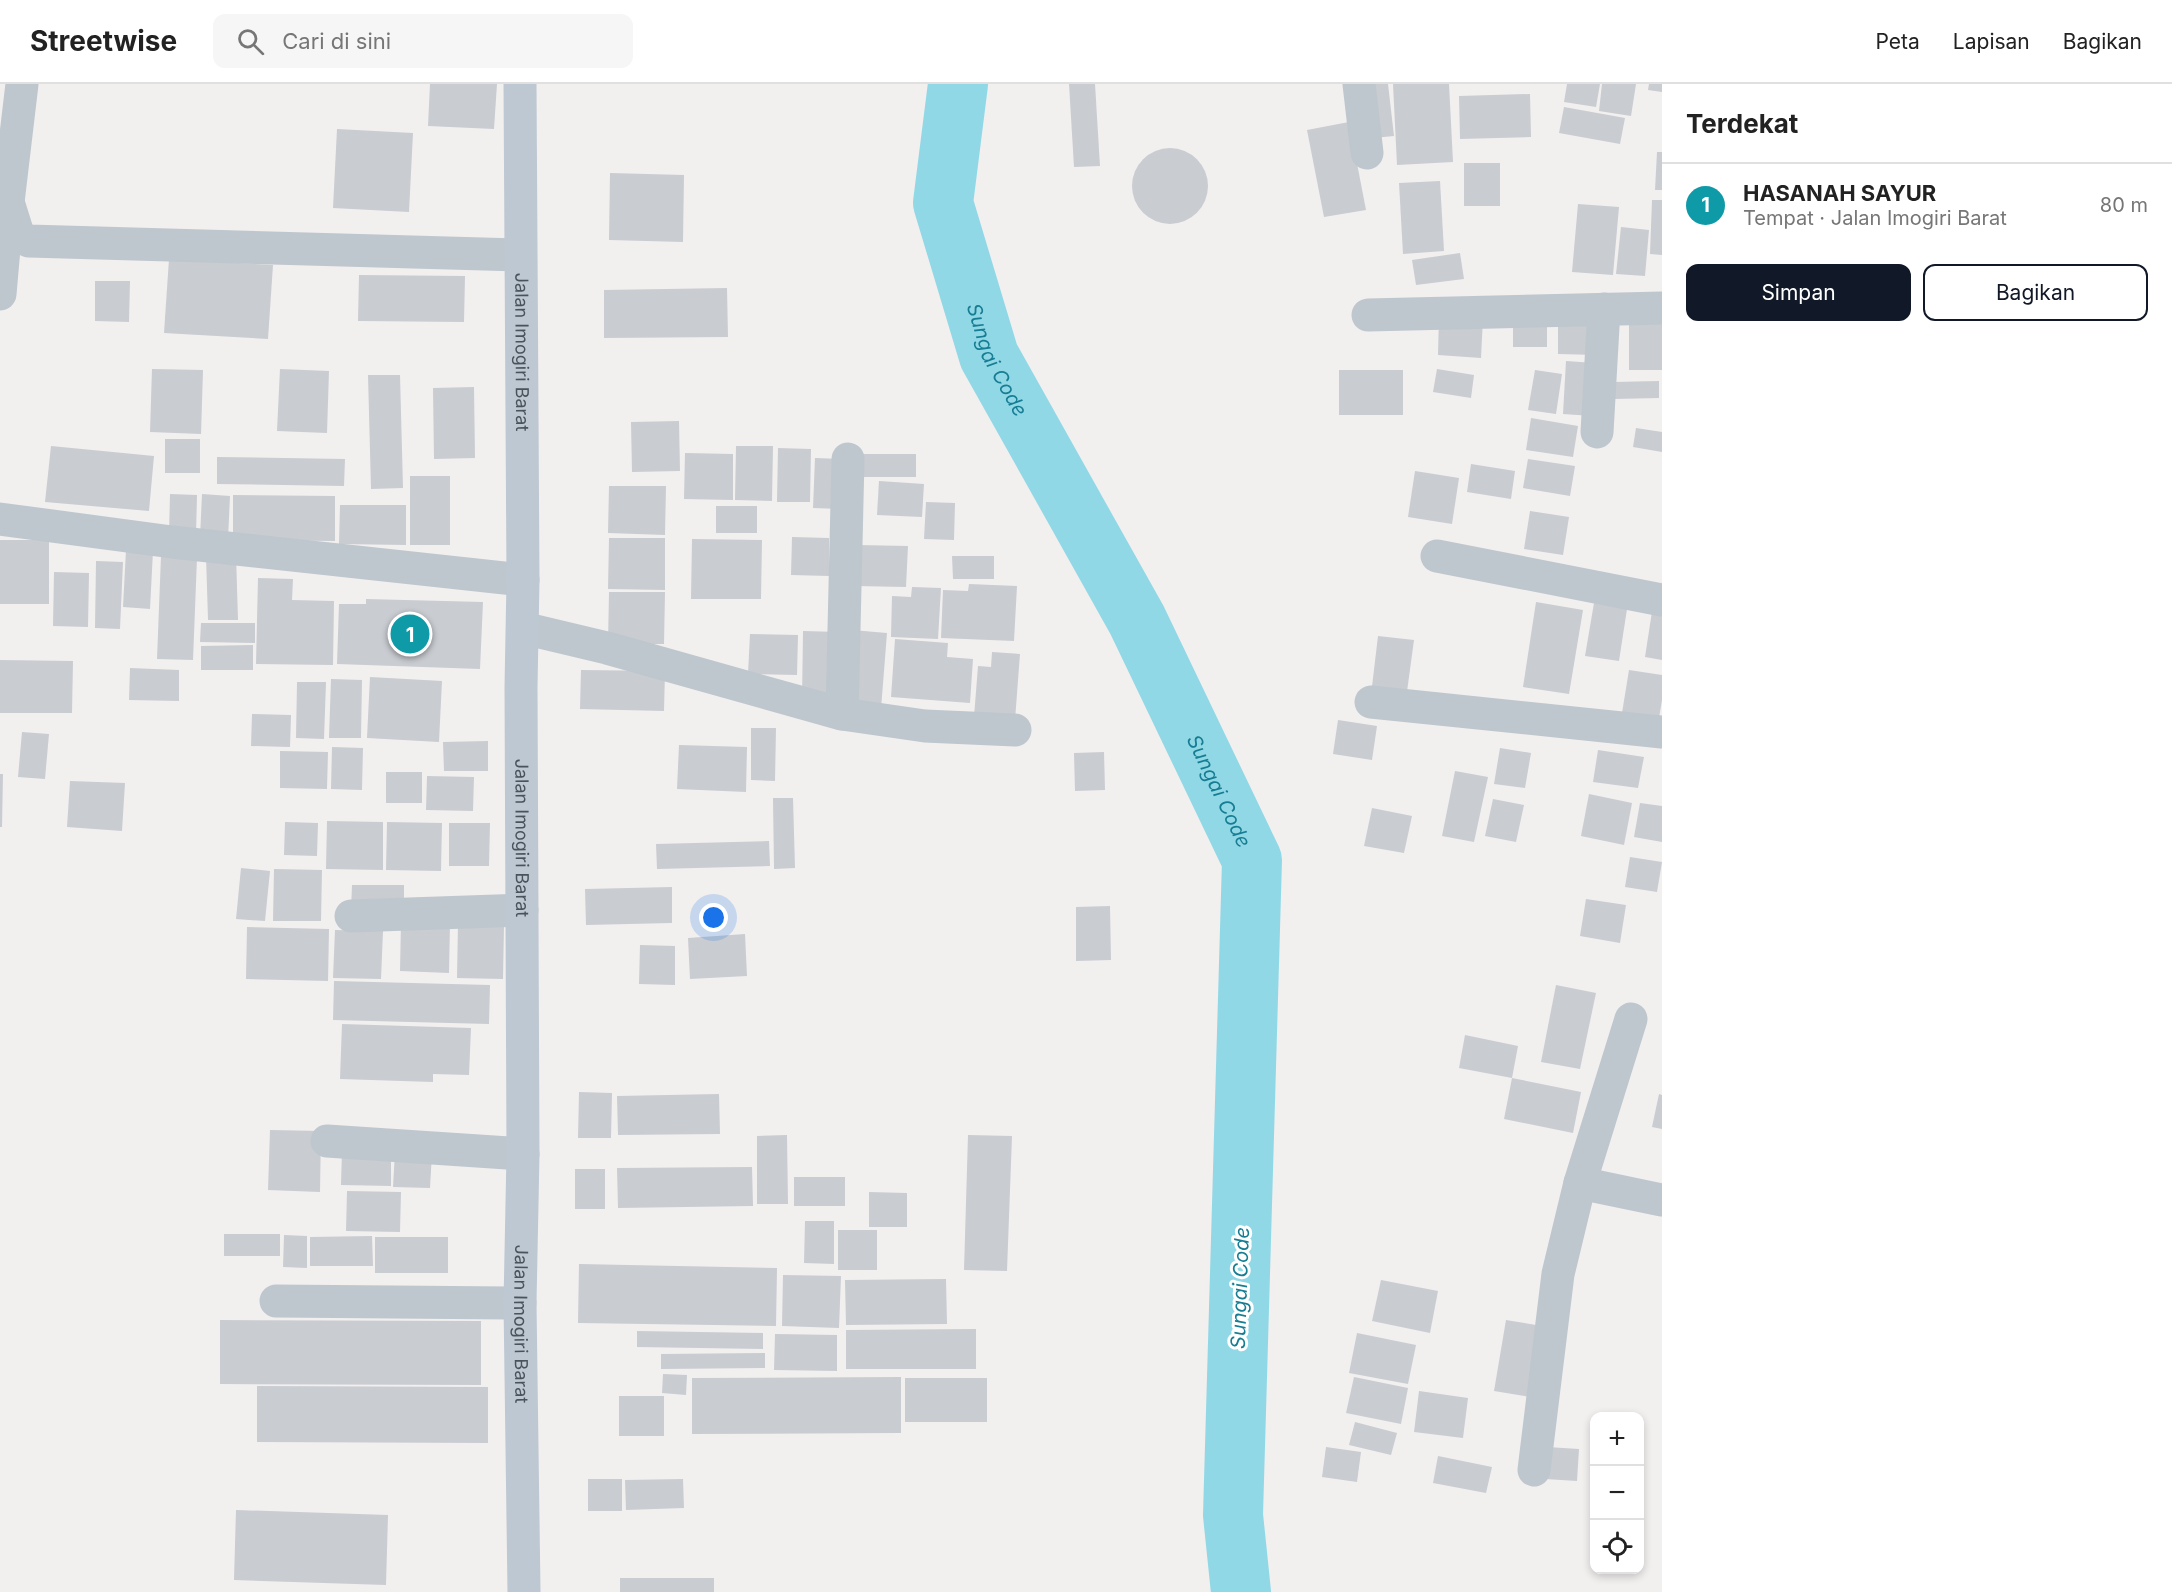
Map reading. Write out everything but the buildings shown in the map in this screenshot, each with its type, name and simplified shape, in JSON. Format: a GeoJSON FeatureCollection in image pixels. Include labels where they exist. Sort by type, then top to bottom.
{"type":"FeatureCollection","features":[{"type":"Feature","properties":{"kind":"main road","name":"Jalan Imogiri Barat"},"geometry":{"type":"LineString","coordinates":[[520,84],[523,580],[521,687],[523,1154],[520,1303],[524,1592]]}},
{"type":"Feature","properties":{"kind":"street"},"geometry":{"type":"LineString","coordinates":[[0,294],[4,202],[22,84]]}},
{"type":"Feature","properties":{"kind":"street"},"geometry":{"type":"LineString","coordinates":[[1359,84],[1367,153]]}},
{"type":"Feature","properties":{"kind":"street"},"geometry":{"type":"LineString","coordinates":[[4,202],[18,234],[29,241],[520,255]]}},
{"type":"Feature","properties":{"kind":"street"},"geometry":{"type":"LineString","coordinates":[[1368,315],[1662,308]]}},
{"type":"Feature","properties":{"kind":"street"},"geometry":{"type":"LineString","coordinates":[[1597,432],[1604,309]]}},
{"type":"Feature","properties":{"kind":"street"},"geometry":{"type":"LineString","coordinates":[[842,714],[848,459]]}},
{"type":"Feature","properties":{"kind":"street"},"geometry":{"type":"LineString","coordinates":[[0,519],[172,542],[523,580]]}},
{"type":"Feature","properties":{"kind":"street"},"geometry":{"type":"LineString","coordinates":[[1437,556],[1662,600]]}},
{"type":"Feature","properties":{"kind":"street"},"geometry":{"type":"LineString","coordinates":[[523,628],[607,648],[842,714],[926,726],[1015,730]]}},
{"type":"Feature","properties":{"kind":"street"},"geometry":{"type":"LineString","coordinates":[[1371,702],[1662,732]]}},
{"type":"Feature","properties":{"kind":"street"},"geometry":{"type":"LineString","coordinates":[[351,916],[522,910]]}},
{"type":"Feature","properties":{"kind":"street"},"geometry":{"type":"LineString","coordinates":[[1534,1470],[1558,1274],[1580,1184],[1631,1019]]}},
{"type":"Feature","properties":{"kind":"street"},"geometry":{"type":"LineString","coordinates":[[327,1141],[523,1154]]}},
{"type":"Feature","properties":{"kind":"street"},"geometry":{"type":"LineString","coordinates":[[1580,1184],[1662,1200]]}},
{"type":"Feature","properties":{"kind":"street"},"geometry":{"type":"LineString","coordinates":[[276,1301],[520,1303]]}},
{"type":"Feature","properties":{"kind":"waterway","name":"Sungai Code"},"geometry":{"type":"LineString","coordinates":[[958,84],[943,203],[989,356],[1137,620],[1252,860],[1233,1515],[1241,1592]]}},
{"type":"Feature","properties":{"kind":"place","name":"HASANAH SAYUR"},"geometry":{"type":"Point","coordinates":[410,634]}}]}
